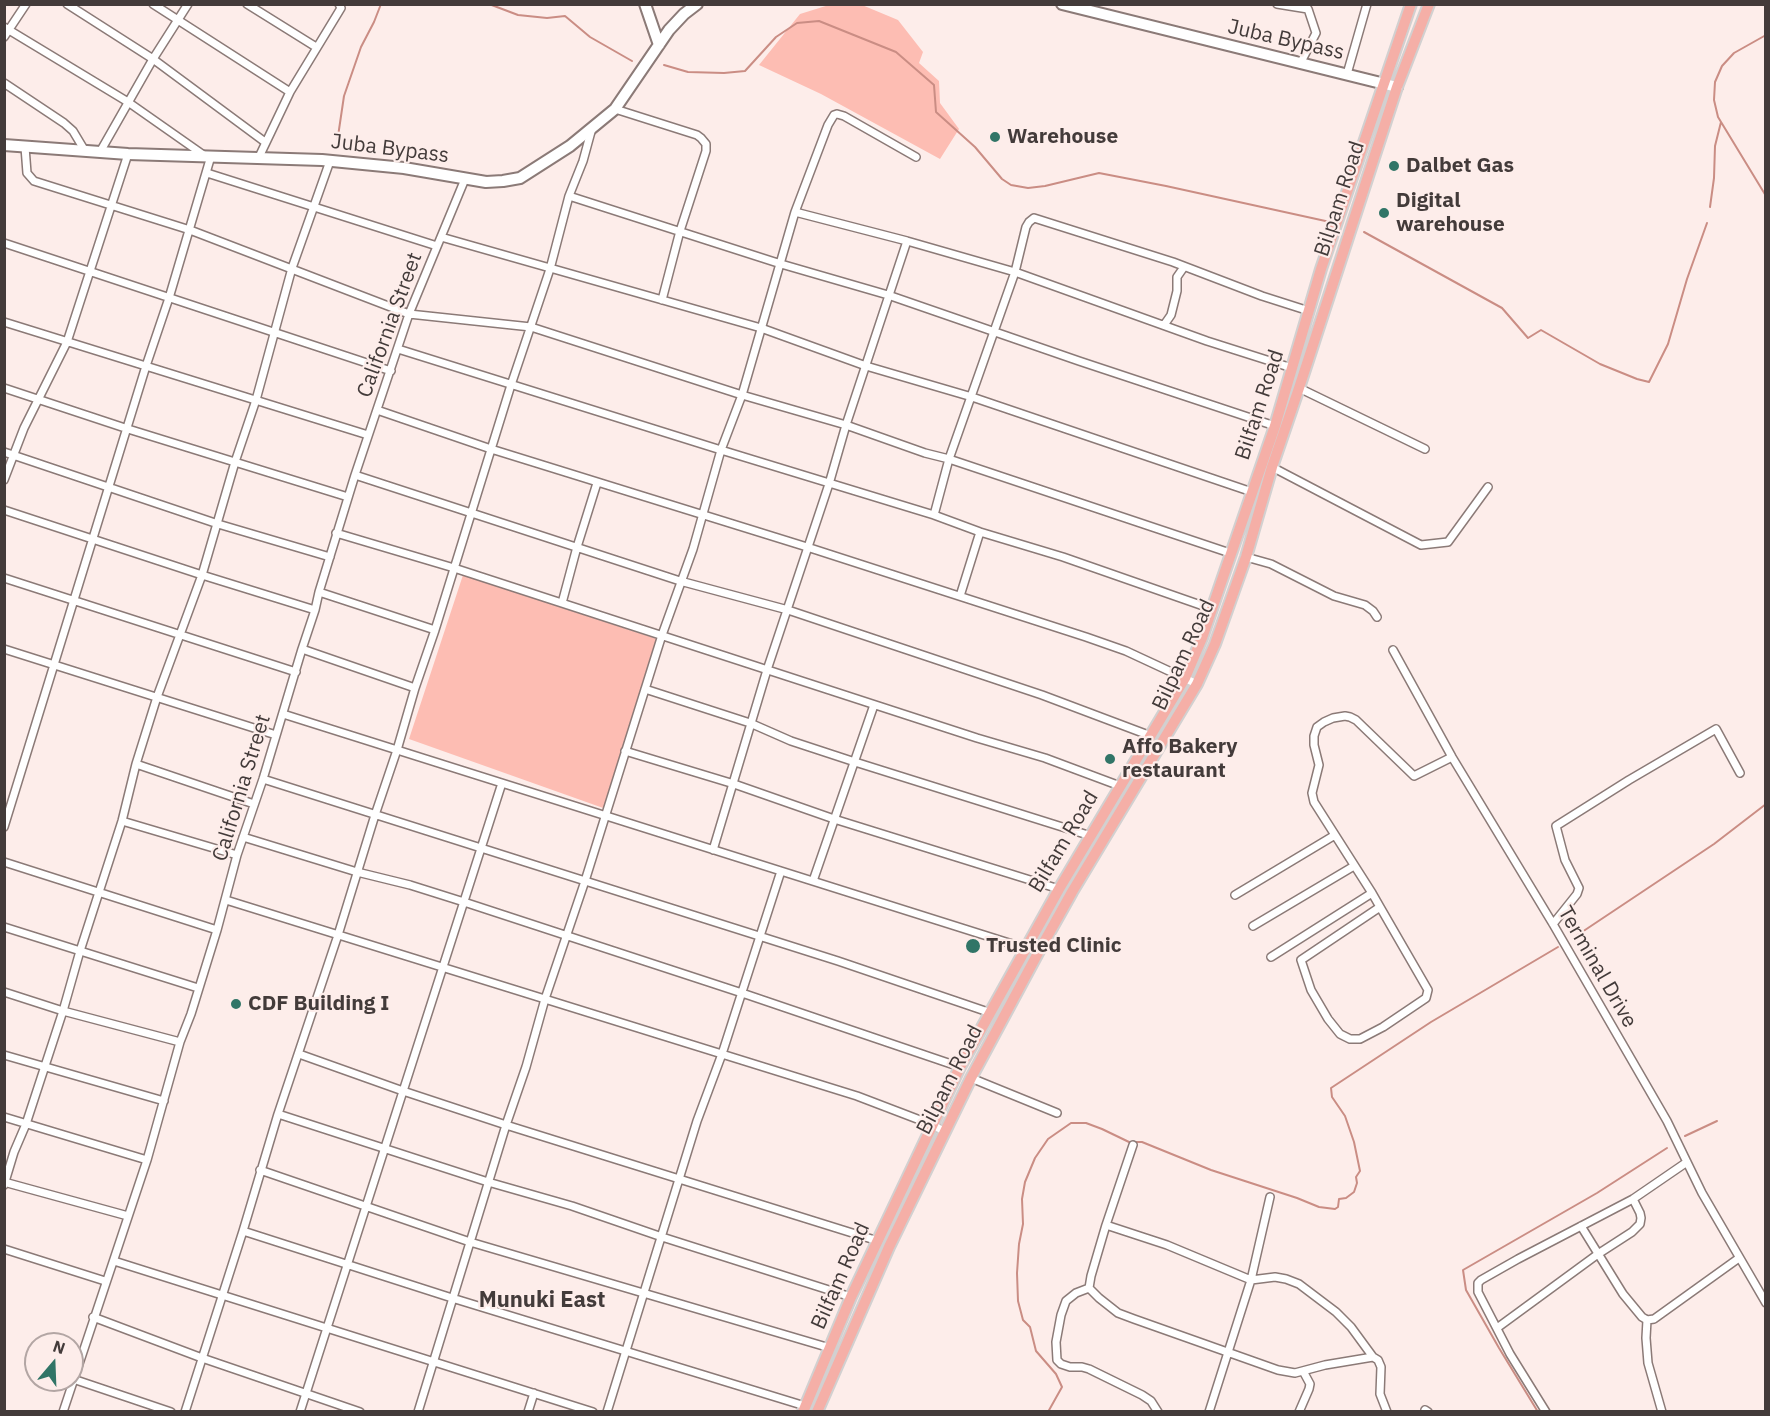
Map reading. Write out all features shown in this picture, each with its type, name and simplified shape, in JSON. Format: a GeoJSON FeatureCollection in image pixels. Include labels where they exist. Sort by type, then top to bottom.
{"type":"FeatureCollection","features":[{"type":"Feature","properties":{"kind":"main road"},"geometry":{"type":"LineString","coordinates":[[645,4],[659,45]]}},
{"type":"Feature","properties":{"kind":"main road","name":"Juba Bypass"},"geometry":{"type":"LineString","coordinates":[[4,145],[128,154],[330,160],[404,168],[486,182],[520,178],[570,146],[615,109],[669,30],[696,4]]}},
{"type":"Feature","properties":{"kind":"main road","name":"Juba Bypass"},"geometry":{"type":"LineString","coordinates":[[1062,4],[1396,87]]}},
{"type":"Feature","properties":{"kind":"main road","name":"Bilfam Road"},"geometry":{"type":"LineString","coordinates":[[804,1409],[851,1297],[960,1067],[1059,889],[1185,678],[1212,609],[1275,426],[1321,269],[1411,4]]}},
{"type":"Feature","properties":{"kind":"main road","name":"Bilpam Road"},"geometry":{"type":"LineString","coordinates":[[817,1412],[889,1247],[971,1078],[1072,892],[1197,684],[1215,644],[1246,557],[1272,467],[1396,87],[1429,4]]}},
{"type":"Feature","properties":{"kind":"street"},"geometry":{"type":"LineString","coordinates":[[4,827],[190,230],[207,174],[208,156],[128,102],[6,31],[26,4]]}},
{"type":"Feature","properties":{"kind":"street"},"geometry":{"type":"LineString","coordinates":[[67,4],[153,59],[265,142]]}},
{"type":"Feature","properties":{"kind":"street"},"geometry":{"type":"LineString","coordinates":[[153,4],[290,92]]}},
{"type":"Feature","properties":{"kind":"street"},"geometry":{"type":"LineString","coordinates":[[100,152],[153,59],[188,4]]}},
{"type":"Feature","properties":{"kind":"street"},"geometry":{"type":"LineString","coordinates":[[247,4],[316,47]]}},
{"type":"Feature","properties":{"kind":"street"},"geometry":{"type":"LineString","coordinates":[[259,157],[290,92],[339,13],[339,4]]}},
{"type":"Feature","properties":{"kind":"street"},"geometry":{"type":"LineString","coordinates":[[1277,4],[1308,9],[1316,33],[1300,64]]}},
{"type":"Feature","properties":{"kind":"street"},"geometry":{"type":"LineString","coordinates":[[1347,74],[1367,4]]}},
{"type":"Feature","properties":{"kind":"street"},"geometry":{"type":"LineString","coordinates":[[4,83],[64,123],[73,132],[85,151]]}},
{"type":"Feature","properties":{"kind":"street"},"geometry":{"type":"LineString","coordinates":[[615,109],[697,135],[705,141],[706,151],[680,231],[662,300]]}},
{"type":"Feature","properties":{"kind":"street"},"geometry":{"type":"LineString","coordinates":[[418,1412],[545,999],[585,881],[662,635],[693,549],[721,450],[742,395],[795,212],[828,125],[834,115],[844,116],[916,157]]}},
{"type":"Feature","properties":{"kind":"street"},"geometry":{"type":"LineString","coordinates":[[185,1412],[243,1231],[260,1170],[338,935],[550,268],[592,127]]}},
{"type":"Feature","properties":{"kind":"street"},"geometry":{"type":"LineString","coordinates":[[25,147],[27,173],[34,181],[190,230],[409,314],[531,327],[742,395],[846,425],[1230,553]]}},
{"type":"Feature","properties":{"kind":"street"},"geometry":{"type":"LineString","coordinates":[[4,480],[24,428],[67,342],[128,154]]}},
{"type":"Feature","properties":{"kind":"street"},"geometry":{"type":"LineString","coordinates":[[128,1216],[5,1183],[63,1011],[98,892],[122,821],[136,764],[202,575],[256,400],[292,268],[330,160]]}},
{"type":"Feature","properties":{"kind":"street"},"geometry":{"type":"LineString","coordinates":[[207,174],[437,246]]}},
{"type":"Feature","properties":{"kind":"street","name":"California Street"},"geometry":{"type":"LineString","coordinates":[[84,1345],[147,1160],[180,1042],[226,900],[237,855],[263,779],[336,533],[368,435],[409,314],[465,179]]}},
{"type":"Feature","properties":{"kind":"street"},"geometry":{"type":"LineString","coordinates":[[570,196],[781,264],[888,295],[1275,426]]}},
{"type":"Feature","properties":{"kind":"street"},"geometry":{"type":"LineString","coordinates":[[795,212],[1015,272],[1225,347],[1292,368]]}},
{"type":"Feature","properties":{"kind":"street"},"geometry":{"type":"LineString","coordinates":[[934,515],[949,459],[1015,272],[1026,227],[1034,218],[1310,311]]}},
{"type":"Feature","properties":{"kind":"street"},"geometry":{"type":"LineString","coordinates":[[441,237],[761,328],[866,366],[972,397],[1252,492]]}},
{"type":"Feature","properties":{"kind":"street"},"geometry":{"type":"LineString","coordinates":[[713,849],[734,784],[750,723],[807,547],[830,484],[846,425],[907,241]]}},
{"type":"Feature","properties":{"kind":"street"},"geometry":{"type":"LineString","coordinates":[[4,243],[391,370]]}},
{"type":"Feature","properties":{"kind":"street"},"geometry":{"type":"LineString","coordinates":[[1164,325],[1171,315],[1177,291],[1177,277],[1184,267]]}},
{"type":"Feature","properties":{"kind":"street"},"geometry":{"type":"LineString","coordinates":[[4,322],[368,435]]}},
{"type":"Feature","properties":{"kind":"street"},"geometry":{"type":"LineString","coordinates":[[398,349],[934,515],[1212,609]]}},
{"type":"Feature","properties":{"kind":"street"},"geometry":{"type":"LineString","coordinates":[[4,388],[348,497]]}},
{"type":"Feature","properties":{"kind":"street"},"geometry":{"type":"LineString","coordinates":[[1299,388],[1425,449]]}},
{"type":"Feature","properties":{"kind":"street"},"geometry":{"type":"LineString","coordinates":[[377,410],[597,483],[807,547],[1086,637],[1126,651],[1197,684]]}},
{"type":"Feature","properties":{"kind":"street"},"geometry":{"type":"LineString","coordinates":[[4,452],[218,524],[330,557]]}},
{"type":"Feature","properties":{"kind":"street"},"geometry":{"type":"LineString","coordinates":[[1272,467],[1421,545],[1448,542],[1488,487]]}},
{"type":"Feature","properties":{"kind":"street"},"geometry":{"type":"LineString","coordinates":[[355,475],[681,581],[788,610],[1042,695],[1151,736]]}},
{"type":"Feature","properties":{"kind":"street"},"geometry":{"type":"LineString","coordinates":[[562,603],[597,483]]}},
{"type":"Feature","properties":{"kind":"street"},"geometry":{"type":"LineString","coordinates":[[4,510],[315,610]]}},
{"type":"Feature","properties":{"kind":"street"},"geometry":{"type":"LineString","coordinates":[[960,596],[980,532]]}},
{"type":"Feature","properties":{"kind":"street"},"geometry":{"type":"LineString","coordinates":[[336,533],[454,568],[976,738],[1045,758],[1120,786]]}},
{"type":"Feature","properties":{"kind":"street"},"geometry":{"type":"LineString","coordinates":[[1246,557],[1271,564],[1334,596],[1365,605],[1377,617]]}},
{"type":"Feature","properties":{"kind":"street"},"geometry":{"type":"LineString","coordinates":[[4,578],[296,672]]}},
{"type":"Feature","properties":{"kind":"street"},"geometry":{"type":"LineString","coordinates":[[319,592],[435,630]]}},
{"type":"Feature","properties":{"kind":"street"},"geometry":{"type":"LineString","coordinates":[[302,649],[415,688]]}},
{"type":"Feature","properties":{"kind":"street"},"geometry":{"type":"LineString","coordinates":[[4,650],[276,735]]}},
{"type":"Feature","properties":{"kind":"street","name":"Terminal Drive"},"geometry":{"type":"LineString","coordinates":[[1393,650],[1452,757],[1553,924],[1667,1121],[1702,1193],[1766,1303]]}},
{"type":"Feature","properties":{"kind":"street"},"geometry":{"type":"LineString","coordinates":[[645,689],[750,723],[791,741],[1091,836]]}},
{"type":"Feature","properties":{"kind":"street"},"geometry":{"type":"LineString","coordinates":[[813,881],[874,705]]}},
{"type":"Feature","properties":{"kind":"street"},"geometry":{"type":"LineString","coordinates":[[283,714],[1025,948]]}},
{"type":"Feature","properties":{"kind":"street"},"geometry":{"type":"LineString","coordinates":[[1380,907],[1300,960],[1311,990],[1328,1019],[1340,1034],[1350,1039],[1360,1039],[1383,1027],[1426,998],[1428,990],[1372,893],[1314,802],[1312,793],[1319,765],[1314,745],[1317,727],[1324,722],[1345,716],[1356,720],[1414,776],[1452,757]]}},
{"type":"Feature","properties":{"kind":"street"},"geometry":{"type":"LineString","coordinates":[[1553,924],[1579,888],[1565,860],[1556,826],[1716,729],[1740,773]]}},
{"type":"Feature","properties":{"kind":"street"},"geometry":{"type":"LineString","coordinates":[[625,751],[1059,889]]}},
{"type":"Feature","properties":{"kind":"street"},"geometry":{"type":"LineString","coordinates":[[136,764],[254,804]]}},
{"type":"Feature","properties":{"kind":"street"},"geometry":{"type":"LineString","coordinates":[[263,779],[761,936],[991,1013]]}},
{"type":"Feature","properties":{"kind":"street"},"geometry":{"type":"LineString","coordinates":[[300,1412],[502,783]]}},
{"type":"Feature","properties":{"kind":"street"},"geometry":{"type":"LineString","coordinates":[[122,821],[237,855]]}},
{"type":"Feature","properties":{"kind":"street"},"geometry":{"type":"LineString","coordinates":[[1234,895],[1335,836]]}},
{"type":"Feature","properties":{"kind":"street"},"geometry":{"type":"LineString","coordinates":[[243,837],[464,902],[960,1067]]}},
{"type":"Feature","properties":{"kind":"street"},"geometry":{"type":"LineString","coordinates":[[4,862],[217,930]]}},
{"type":"Feature","properties":{"kind":"street"},"geometry":{"type":"LineString","coordinates":[[1253,926],[1354,866]]}},
{"type":"Feature","properties":{"kind":"street"},"geometry":{"type":"LineString","coordinates":[[606,1412],[698,1121],[781,871]]}},
{"type":"Feature","properties":{"kind":"street"},"geometry":{"type":"LineString","coordinates":[[1272,957],[1372,893]]}},
{"type":"Feature","properties":{"kind":"street"},"geometry":{"type":"LineString","coordinates":[[226,900],[857,1096],[933,1125],[945,1132]]}},
{"type":"Feature","properties":{"kind":"street"},"geometry":{"type":"LineString","coordinates":[[4,927],[198,988]]}},
{"type":"Feature","properties":{"kind":"street"},"geometry":{"type":"LineString","coordinates":[[4,992],[63,1011],[180,1042]]}},
{"type":"Feature","properties":{"kind":"street"},"geometry":{"type":"LineString","coordinates":[[4,1054],[164,1101]]}},
{"type":"Feature","properties":{"kind":"street"},"geometry":{"type":"LineString","coordinates":[[299,1054],[506,1125],[878,1241]]}},
{"type":"Feature","properties":{"kind":"street"},"geometry":{"type":"LineString","coordinates":[[971,1078],[1057,1113]]}},
{"type":"Feature","properties":{"kind":"street"},"geometry":{"type":"LineString","coordinates":[[278,1114],[488,1182],[572,1206],[851,1297]]}},
{"type":"Feature","properties":{"kind":"street"},"geometry":{"type":"LineString","coordinates":[[4,1117],[147,1160]]}},
{"type":"Feature","properties":{"kind":"street"},"geometry":{"type":"LineString","coordinates":[[1089,1288],[1106,1225],[1133,1145]]}},
{"type":"Feature","properties":{"kind":"street"},"geometry":{"type":"LineString","coordinates":[[1546,1412],[1510,1354],[1477,1287],[1481,1280],[1633,1199],[1687,1162]]}},
{"type":"Feature","properties":{"kind":"street"},"geometry":{"type":"LineString","coordinates":[[260,1170],[365,1208],[470,1242],[830,1348]]}},
{"type":"Feature","properties":{"kind":"street"},"geometry":{"type":"LineString","coordinates":[[1209,1412],[1251,1280],[1270,1197]]}},
{"type":"Feature","properties":{"kind":"street"},"geometry":{"type":"LineString","coordinates":[[1497,1328],[1632,1232],[1640,1224],[1640,1213],[1633,1199]]}},
{"type":"Feature","properties":{"kind":"street"},"geometry":{"type":"LineString","coordinates":[[1106,1225],[1167,1245],[1251,1280],[1275,1277],[1299,1284],[1336,1312],[1378,1360],[1381,1367],[1380,1394],[1387,1412]]}},
{"type":"Feature","properties":{"kind":"street"},"geometry":{"type":"LineString","coordinates":[[1581,1226],[1623,1294],[1647,1320],[1654,1319],[1739,1258]]}},
{"type":"Feature","properties":{"kind":"street"},"geometry":{"type":"LineString","coordinates":[[243,1231],[804,1409]]}},
{"type":"Feature","properties":{"kind":"street"},"geometry":{"type":"LineString","coordinates":[[4,1249],[105,1281]]}},
{"type":"Feature","properties":{"kind":"street"},"geometry":{"type":"LineString","coordinates":[[114,1261],[593,1412]]}},
{"type":"Feature","properties":{"kind":"street"},"geometry":{"type":"LineString","coordinates":[[1089,1288],[1118,1313],[1278,1370],[1295,1373],[1325,1365],[1373,1357]]}},
{"type":"Feature","properties":{"kind":"street"},"geometry":{"type":"LineString","coordinates":[[1089,1288],[1076,1293],[1066,1301],[1058,1329],[1055,1353],[1057,1360],[1061,1364],[1082,1366],[1142,1395],[1151,1401],[1158,1412]]}},
{"type":"Feature","properties":{"kind":"street"},"geometry":{"type":"LineString","coordinates":[[93,1317],[202,1358],[360,1412]]}},
{"type":"Feature","properties":{"kind":"street"},"geometry":{"type":"LineString","coordinates":[[1647,1320],[1648,1363],[1662,1412]]}},
{"type":"Feature","properties":{"kind":"street"},"geometry":{"type":"LineString","coordinates":[[1299,1412],[1310,1389],[1310,1384],[1303,1371]]}},
{"type":"Feature","properties":{"kind":"street"},"geometry":{"type":"LineString","coordinates":[[84,1383],[171,1412]]}},
{"type":"Feature","properties":{"kind":"street","name":"California Street"},"geometry":{"type":"LineString","coordinates":[[63,1412],[69,1392]]}},
{"type":"Feature","properties":{"kind":"street"},"geometry":{"type":"LineString","coordinates":[[528,1412],[534,1393]]}},
{"type":"Feature","properties":{"kind":"shaded area"},"geometry":{"type":"Polygon","coordinates":[[[829,5],[862,5],[898,20],[923,52],[919,63],[939,81],[940,103],[959,129],[940,159],[821,94],[759,65],[800,14],[829,5]]]}},
{"type":"Feature","properties":{"kind":"shaded area"},"geometry":{"type":"Polygon","coordinates":[[[463,575],[660,640],[606,809],[409,739],[463,575]]]}},
{"type":"Feature","properties":{"kind":"waterway"},"geometry":{"type":"LineString","coordinates":[[337,143],[344,96],[361,47],[381,4]]}},
{"type":"Feature","properties":{"kind":"waterway"},"geometry":{"type":"LineString","coordinates":[[489,4],[518,15],[547,18],[565,16],[590,37],[632,61]]}},
{"type":"Feature","properties":{"kind":"waterway"},"geometry":{"type":"LineString","coordinates":[[664,65],[688,72],[745,71],[776,37],[797,23],[819,21],[896,52],[934,85],[936,112],[975,147],[1002,179],[1011,185],[1028,188],[1045,186],[1099,173],[1330,222]]}},
{"type":"Feature","properties":{"kind":"waterway"},"geometry":{"type":"LineString","coordinates":[[1766,35],[1734,53],[1722,66],[1715,82],[1714,100],[1718,117],[1766,196]]}},
{"type":"Feature","properties":{"kind":"waterway"},"geometry":{"type":"LineString","coordinates":[[1710,207],[1715,146],[1721,122]]}},
{"type":"Feature","properties":{"kind":"waterway"},"geometry":{"type":"LineString","coordinates":[[1364,232],[1502,308],[1528,338],[1541,330],[1600,364],[1649,382],[1668,344],[1687,279],[1707,223]]}},
{"type":"Feature","properties":{"kind":"waterway"},"geometry":{"type":"LineString","coordinates":[[1576,936],[1714,844],[1766,804]]}},
{"type":"Feature","properties":{"kind":"waterway"},"geometry":{"type":"LineString","coordinates":[[1048,1412],[1062,1387],[1056,1374],[1036,1351],[1030,1327],[1023,1320],[1018,1301],[1017,1273],[1025,1182],[1035,1158],[1048,1139],[1071,1123],[1086,1123],[1129,1142],[1142,1142],[1211,1170],[1319,1207],[1335,1209],[1338,1207],[1339,1199],[1346,1198],[1354,1192],[1356,1177],[1360,1171],[1354,1142],[1345,1116],[1332,1097],[1331,1088],[1431,1022],[1558,947]]}},
{"type":"Feature","properties":{"kind":"waterway"},"geometry":{"type":"LineString","coordinates":[[1685,1136],[1717,1121]]}},
{"type":"Feature","properties":{"kind":"waterway"},"geometry":{"type":"LineString","coordinates":[[1538,1412],[1466,1290],[1463,1270],[1597,1193],[1667,1148]]}},
{"type":"Feature","properties":{"kind":"place","name":"Warehouse"},"geometry":{"type":"Point","coordinates":[995,137]}},
{"type":"Feature","properties":{"kind":"place","name":"Dalbet Gas"},"geometry":{"type":"Point","coordinates":[1394,166]}},
{"type":"Feature","properties":{"kind":"place","name":"Digital warehouse"},"geometry":{"type":"Point","coordinates":[1384,213]}},
{"type":"Feature","properties":{"kind":"place","name":"Affo Bakery restaurant"},"geometry":{"type":"Point","coordinates":[1110,759]}},
{"type":"Feature","properties":{"kind":"place","name":"Trusted Clinic"},"geometry":{"type":"Point","coordinates":[973,946]}},
{"type":"Feature","properties":{"kind":"place","name":"CDF Building I"},"geometry":{"type":"Point","coordinates":[236,1004]}},
{"type":"Feature","properties":{"kind":"district","name":"Munuki East"},"geometry":{"type":"Point","coordinates":[542,1301]}}]}
